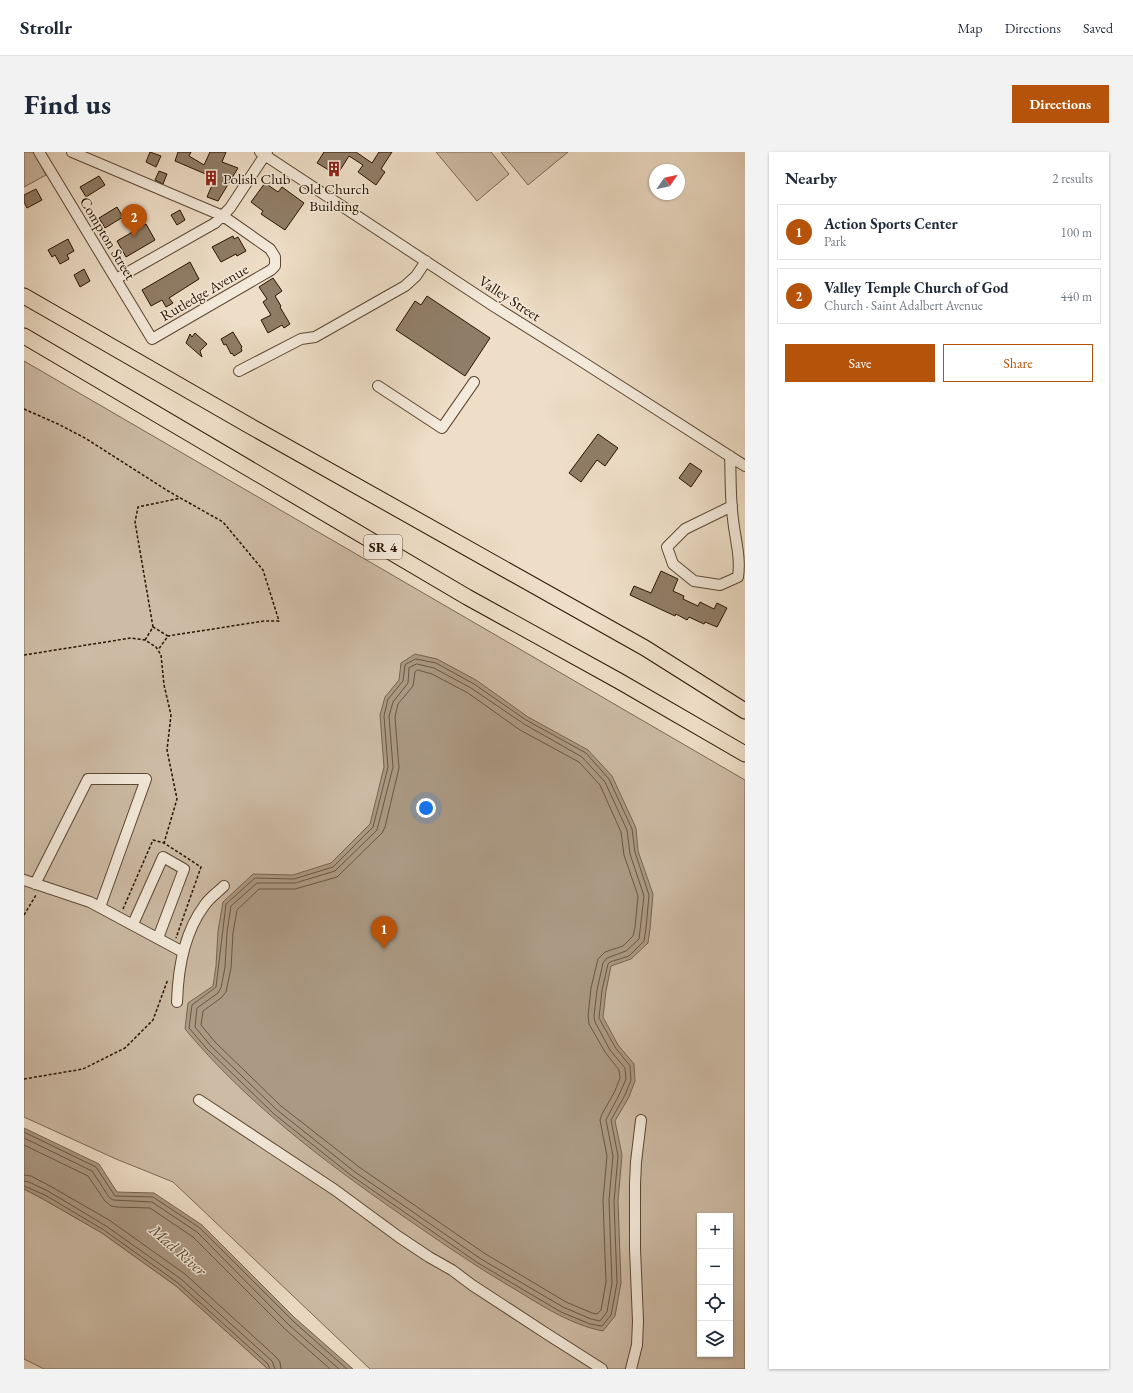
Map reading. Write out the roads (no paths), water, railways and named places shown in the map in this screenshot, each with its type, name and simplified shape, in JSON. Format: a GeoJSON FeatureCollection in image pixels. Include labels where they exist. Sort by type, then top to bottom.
{"type":"FeatureCollection","features":[{"type":"Feature","properties":{"kind":"highway","name":"SR 4"},"geometry":{"type":"LineString","coordinates":[[24,296],[250,426],[645,648],[745,711]]}},
{"type":"Feature","properties":{"kind":"highway","name":"SR 4"},"geometry":{"type":"LineString","coordinates":[[24,336],[467,597],[619,681],[745,754]]}},
{"type":"Feature","properties":{"kind":"highway"},"geometry":{"type":"LineString","coordinates":[[24,348],[148,408]]}},
{"type":"Feature","properties":{"kind":"street","name":"Compton Street"},"geometry":{"type":"LineString","coordinates":[[39,152],[152,340]]}},
{"type":"Feature","properties":{"kind":"street"},"geometry":{"type":"LineString","coordinates":[[72,152],[223,216]]}},
{"type":"Feature","properties":{"kind":"street"},"geometry":{"type":"LineString","coordinates":[[116,279],[215,223],[230,208],[264,153]]}},
{"type":"Feature","properties":{"kind":"street","name":"Valley Street"},"geometry":{"type":"LineString","coordinates":[[264,153],[495,307],[743,463]]}},
{"type":"Feature","properties":{"kind":"street","name":"Rutledge Avenue"},"geometry":{"type":"LineString","coordinates":[[152,340],[271,270],[275,266],[275,257],[270,249],[223,216]]}},
{"type":"Feature","properties":{"kind":"street"},"geometry":{"type":"LineString","coordinates":[[239,371],[302,339],[315,336],[387,298],[405,286],[416,276],[426,261]]}},
{"type":"Feature","properties":{"kind":"street"},"geometry":{"type":"LineString","coordinates":[[378,386],[442,428],[474,382]]}},
{"type":"Feature","properties":{"kind":"street"},"geometry":{"type":"LineString","coordinates":[[730,456],[732,506],[732,518],[739,551],[740,567],[738,577],[720,585],[694,581],[673,564],[667,547],[685,529],[732,506]]}},
{"type":"Feature","properties":{"kind":"street"},"geometry":{"type":"LineString","coordinates":[[36,887],[88,779],[146,779],[100,907]]}},
{"type":"Feature","properties":{"kind":"street"},"geometry":{"type":"LineString","coordinates":[[133,924],[163,857],[184,869],[158,938]]}},
{"type":"Feature","properties":{"kind":"street"},"geometry":{"type":"LineString","coordinates":[[24,880],[36,887],[90,902],[183,952]]}},
{"type":"Feature","properties":{"kind":"street"},"geometry":{"type":"LineString","coordinates":[[177,1002],[178,979],[183,952],[194,922],[205,905],[224,886]]}},
{"type":"Feature","properties":{"kind":"street"},"geometry":{"type":"LineString","coordinates":[[199,1100],[335,1190],[399,1237],[452,1270],[472,1285],[602,1369]]}},
{"type":"Feature","properties":{"kind":"street"},"geometry":{"type":"LineString","coordinates":[[631,1369],[637,1345],[638,1321],[635,1249],[635,1184],[641,1120]]}},
{"type":"Feature","properties":{"kind":"water"},"geometry":{"type":"Polygon","coordinates":[[[415,654],[437,659],[476,680],[528,717],[588,750],[612,776],[636,828],[638,851],[653,894],[648,943],[631,959],[611,966],[603,1017],[618,1045],[634,1064],[635,1081],[629,1097],[615,1121],[622,1155],[618,1201],[621,1283],[615,1316],[603,1331],[590,1328],[565,1318],[541,1305],[465,1259],[371,1194],[286,1129],[233,1081],[185,1029],[188,1003],[213,986],[218,931],[223,902],[253,874],[293,875],[331,863],[370,824],[384,767],[380,715],[385,697],[399,680],[401,663],[415,654]]]}},
{"type":"Feature","properties":{"kind":"water","name":"Mad River"},"geometry":{"type":"Polygon","coordinates":[[[24,1128],[99,1164],[117,1192],[154,1193],[202,1225],[295,1318],[353,1369],[268,1369],[176,1286],[102,1233],[24,1189],[24,1128]]]}},
{"type":"Feature","properties":{"kind":"place","name":"Old Church Building"},"geometry":{"type":"Point","coordinates":[334,169]}},
{"type":"Feature","properties":{"kind":"place","name":"Polish Club"},"geometry":{"type":"Point","coordinates":[211,178]}},
{"type":"Feature","properties":{"kind":"place","name":"Valley Temple Church of God"},"geometry":{"type":"Point","coordinates":[134,237]}},
{"type":"Feature","properties":{"kind":"place","name":"Action Sports Center"},"geometry":{"type":"Point","coordinates":[384,949]}}]}
